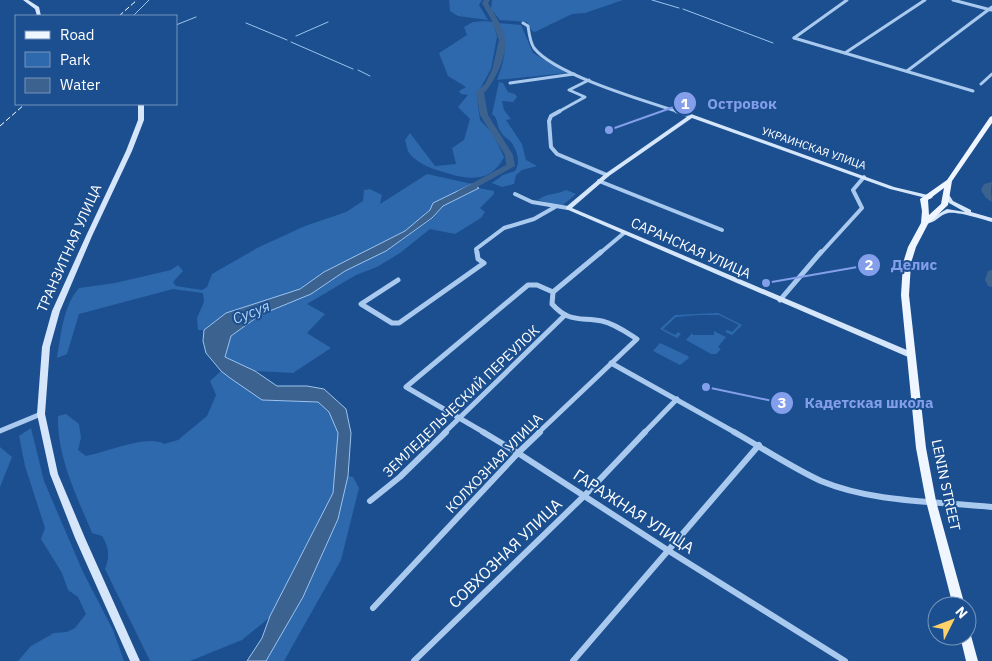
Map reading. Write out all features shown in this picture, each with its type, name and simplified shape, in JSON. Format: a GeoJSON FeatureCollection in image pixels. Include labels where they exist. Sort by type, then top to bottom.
{"type":"FeatureCollection","features":[{"type":"Feature","properties":{"kind":"main road"},"geometry":{"type":"LineString","coordinates":[[25,0],[37,8],[39,15]]}},
{"type":"Feature","properties":{"kind":"main road","name":"ТРАНЗИТНАЯ УЛИЦА"},"geometry":{"type":"LineString","coordinates":[[134,661],[54,474],[41,414],[46,347],[56,311],[132,146],[141,120],[141,105]]}},
{"type":"Feature","properties":{"kind":"main road"},"geometry":{"type":"LineString","coordinates":[[568,208],[599,181],[690,116]]}},
{"type":"Feature","properties":{"kind":"main road","name":"УКРАИНСКАЯ УЛИЦА"},"geometry":{"type":"LineString","coordinates":[[690,116],[928,200]]}},
{"type":"Feature","properties":{"kind":"main road","name":"LENIN STREET"},"geometry":{"type":"LineString","coordinates":[[925,224],[928,200],[949,181],[990,120]]}},
{"type":"Feature","properties":{"kind":"main road","name":"LENIN STREET"},"geometry":{"type":"LineString","coordinates":[[949,181],[941,206],[925,224],[912,247],[905,278],[921,448],[932,501],[956,596]]}},
{"type":"Feature","properties":{"kind":"main road"},"geometry":{"type":"LineString","coordinates":[[946,194],[955,204],[980,216]]}},
{"type":"Feature","properties":{"kind":"main road"},"geometry":{"type":"LineString","coordinates":[[928,200],[941,206],[992,220]]}},
{"type":"Feature","properties":{"kind":"main road","name":"САРАНСКАЯ УЛИЦА"},"geometry":{"type":"LineString","coordinates":[[568,208],[911,355]]}},
{"type":"Feature","properties":{"kind":"main road"},"geometry":{"type":"LineString","coordinates":[[925,224],[946,211],[980,216]]}},
{"type":"Feature","properties":{"kind":"main road"},"geometry":{"type":"LineString","coordinates":[[968,646],[972,661]]}},
{"type":"Feature","properties":{"kind":"street"},"geometry":{"type":"LineString","coordinates":[[847,0],[794,38],[973,90]]}},
{"type":"Feature","properties":{"kind":"street"},"geometry":{"type":"LineString","coordinates":[[845,53],[925,0]]}},
{"type":"Feature","properties":{"kind":"street"},"geometry":{"type":"LineString","coordinates":[[953,0],[991,9]]}},
{"type":"Feature","properties":{"kind":"street"},"geometry":{"type":"LineString","coordinates":[[907,71],[991,9]]}},
{"type":"Feature","properties":{"kind":"street","name":"УКРАИНСКАЯ УЛИЦА"},"geometry":{"type":"LineString","coordinates":[[523,23],[528,26],[534,48],[542,56],[589,80],[690,116]]}},
{"type":"Feature","properties":{"kind":"street"},"geometry":{"type":"LineString","coordinates":[[510,83],[575,74]]}},
{"type":"Feature","properties":{"kind":"street"},"geometry":{"type":"LineString","coordinates":[[981,84],[992,74]]}},
{"type":"Feature","properties":{"kind":"street"},"geometry":{"type":"LineString","coordinates":[[589,80],[569,90],[585,97],[551,116],[548,121],[550,146],[557,154],[607,175]]}},
{"type":"Feature","properties":{"kind":"street"},"geometry":{"type":"LineString","coordinates":[[780,300],[862,208],[853,190],[864,177]]}},
{"type":"Feature","properties":{"kind":"street"},"geometry":{"type":"LineString","coordinates":[[599,181],[722,230]]}},
{"type":"Feature","properties":{"kind":"street","name":"САРАНСКАЯ УЛИЦА"},"geometry":{"type":"LineString","coordinates":[[515,194],[532,202],[568,208]]}},
{"type":"Feature","properties":{"kind":"street"},"geometry":{"type":"LineString","coordinates":[[398,280],[361,304],[392,322],[399,323],[484,263],[478,259],[476,249],[491,237],[504,228],[534,219],[555,207]]}},
{"type":"Feature","properties":{"kind":"street"},"geometry":{"type":"LineString","coordinates":[[566,315],[557,310],[552,304],[553,292],[624,232]]}},
{"type":"Feature","properties":{"kind":"street","name":"ГАРАЖНАЯ УЛИЦА"},"geometry":{"type":"LineString","coordinates":[[553,292],[537,285],[528,285],[406,387],[518,453],[669,551],[845,661]]}},
{"type":"Feature","properties":{"kind":"street","name":"КОЛХОЗНАЯ УЛИЦА"},"geometry":{"type":"LineString","coordinates":[[373,608],[518,453],[637,339],[603,322],[579,321],[566,315]]}},
{"type":"Feature","properties":{"kind":"street","name":"ЗЕМЛЕДЕЛЬЧЕСКИЙ ПЕРЕУЛОК"},"geometry":{"type":"LineString","coordinates":[[370,501],[400,477],[566,315]]}},
{"type":"Feature","properties":{"kind":"street"},"geometry":{"type":"LineString","coordinates":[[611,363],[830,484],[859,493],[898,500],[932,501],[992,507]]}},
{"type":"Feature","properties":{"kind":"street","name":"СОВХОЗНАЯ УЛИЦА"},"geometry":{"type":"LineString","coordinates":[[414,661],[585,495],[677,399]]}},
{"type":"Feature","properties":{"kind":"street"},"geometry":{"type":"LineString","coordinates":[[0,431],[41,414]]}},
{"type":"Feature","properties":{"kind":"street"},"geometry":{"type":"LineString","coordinates":[[573,661],[759,445]]}},
{"type":"Feature","properties":{"kind":"green space"},"geometry":{"type":"Polygon","coordinates":[[[449,0],[482,0],[479,5],[488,20],[458,16],[450,11],[449,0]]]}},
{"type":"Feature","properties":{"kind":"green space"},"geometry":{"type":"Polygon","coordinates":[[[492,0],[623,0],[585,13],[572,14],[535,32],[532,31],[527,22],[500,20],[491,9],[492,0]]]}},
{"type":"Feature","properties":{"kind":"green space"},"geometry":{"type":"Polygon","coordinates":[[[473,22],[493,22],[497,37],[491,69],[477,98],[480,120],[493,134],[504,157],[492,172],[476,178],[449,174],[422,164],[408,151],[405,140],[410,133],[435,166],[456,164],[452,148],[464,140],[470,119],[458,107],[468,95],[461,94],[459,91],[466,87],[448,76],[439,53],[467,35],[464,27],[473,22]]]}},
{"type":"Feature","properties":{"kind":"green space"},"geometry":{"type":"Polygon","coordinates":[[[498,23],[521,25],[533,53],[566,73],[497,80],[505,51],[504,38],[498,23]]]}},
{"type":"Feature","properties":{"kind":"green space"},"geometry":{"type":"Polygon","coordinates":[[[499,82],[503,83],[508,92],[515,94],[517,97],[513,102],[502,101],[504,110],[511,119],[506,120],[522,144],[526,160],[537,166],[522,170],[516,175],[514,184],[502,187],[492,183],[503,175],[515,171],[518,160],[515,148],[502,133],[496,118],[492,114],[499,82]]]}},
{"type":"Feature","properties":{"kind":"green space"},"geometry":{"type":"Polygon","coordinates":[[[427,174],[472,184],[433,203],[430,210],[405,231],[324,272],[300,289],[226,313],[204,330],[198,330],[197,318],[204,302],[203,293],[173,289],[79,314],[67,354],[57,358],[66,312],[69,303],[79,288],[115,283],[171,270],[178,265],[183,271],[173,282],[176,286],[202,290],[207,287],[212,274],[259,247],[305,226],[346,212],[363,201],[364,190],[370,189],[382,195],[380,204],[427,174]]]}},
{"type":"Feature","properties":{"kind":"green space"},"geometry":{"type":"Polygon","coordinates":[[[479,188],[494,191],[494,194],[480,208],[485,212],[481,218],[455,234],[430,229],[400,253],[377,267],[356,275],[307,304],[325,314],[307,333],[331,348],[293,373],[255,371],[225,357],[231,336],[260,315],[311,294],[345,271],[386,251],[432,219],[443,206],[479,188]]]}},
{"type":"Feature","properties":{"kind":"green space"},"geometry":{"type":"Polygon","coordinates":[[[566,190],[576,194],[563,205],[555,205],[538,200],[544,196],[566,190]]]}},
{"type":"Feature","properties":{"kind":"green space"},"geometry":{"type":"Polygon","coordinates":[[[718,313],[742,325],[732,335],[725,332],[727,330],[732,332],[739,325],[719,315],[699,315],[676,317],[663,329],[675,335],[678,332],[681,334],[677,338],[660,329],[675,315],[718,313]]]}},
{"type":"Feature","properties":{"kind":"green space"},"geometry":{"type":"Polygon","coordinates":[[[714,331],[726,337],[718,347],[721,349],[716,354],[711,354],[686,340],[692,333],[693,335],[714,335],[714,331]]]}},
{"type":"Feature","properties":{"kind":"green space"},"geometry":{"type":"Polygon","coordinates":[[[660,343],[689,358],[680,365],[653,351],[660,343]]]}},
{"type":"Feature","properties":{"kind":"green space"},"geometry":{"type":"Polygon","coordinates":[[[221,371],[262,400],[318,402],[329,412],[338,433],[333,493],[269,618],[242,640],[190,661],[150,661],[105,569],[108,560],[106,544],[102,536],[92,533],[74,491],[64,462],[58,416],[66,414],[79,424],[81,438],[78,450],[86,456],[147,441],[164,444],[178,440],[207,416],[216,395],[210,381],[221,371]]]}},
{"type":"Feature","properties":{"kind":"green space"},"geometry":{"type":"Polygon","coordinates":[[[31,428],[44,481],[83,572],[113,630],[124,661],[18,661],[31,646],[54,633],[67,632],[75,628],[86,614],[78,597],[68,590],[62,573],[41,539],[45,528],[25,466],[19,436],[31,428]]]}},
{"type":"Feature","properties":{"kind":"green space"},"geometry":{"type":"Polygon","coordinates":[[[0,447],[12,457],[0,487],[0,447]]]}},
{"type":"Feature","properties":{"kind":"green space"},"geometry":{"type":"Polygon","coordinates":[[[348,476],[353,477],[359,488],[341,560],[284,661],[266,661],[303,597],[338,519],[348,476]]]}},
{"type":"Feature","properties":{"kind":"water"},"geometry":{"type":"Polygon","coordinates":[[[472,184],[479,188],[443,206],[432,218],[386,251],[345,271],[311,294],[260,315],[231,336],[225,357],[255,371],[277,386],[307,386],[324,389],[346,409],[351,433],[348,476],[338,519],[303,597],[266,661],[247,661],[262,638],[270,616],[333,493],[338,433],[329,412],[318,402],[262,400],[230,378],[221,371],[206,353],[203,341],[204,330],[226,313],[300,289],[324,272],[405,231],[430,210],[433,203],[472,184]]]}},
{"type":"Feature","properties":{"kind":"waterway"},"geometry":{"type":"LineString","coordinates":[[134,15],[149,0]]}},
{"type":"Feature","properties":{"kind":"waterway","name":"Сусуя"},"geometry":{"type":"LineString","coordinates":[[461,193],[511,166],[509,155],[484,115],[480,92],[488,85],[496,70],[502,40],[485,3],[487,0]]}},
{"type":"Feature","properties":{"kind":"waterway"},"geometry":{"type":"LineString","coordinates":[[652,0],[679,8]]}},
{"type":"Feature","properties":{"kind":"waterway"},"geometry":{"type":"LineString","coordinates":[[683,9],[773,43]]}},
{"type":"Feature","properties":{"kind":"waterway"},"geometry":{"type":"LineString","coordinates":[[178,24],[196,17]]}},
{"type":"Feature","properties":{"kind":"waterway"},"geometry":{"type":"LineString","coordinates":[[296,36],[328,22]]}},
{"type":"Feature","properties":{"kind":"waterway"},"geometry":{"type":"LineString","coordinates":[[246,23],[287,40]]}},
{"type":"Feature","properties":{"kind":"waterway"},"geometry":{"type":"LineString","coordinates":[[291,42],[353,69]]}},
{"type":"Feature","properties":{"kind":"waterway"},"geometry":{"type":"LineString","coordinates":[[358,70],[370,76]]}},
{"type":"Feature","properties":{"kind":"waterway"},"geometry":{"type":"LineString","coordinates":[[992,185],[987,186],[986,190],[992,199]]}},
{"type":"Feature","properties":{"kind":"waterway"},"geometry":{"type":"LineString","coordinates":[[992,273],[990,280],[992,284]]}},
{"type":"Feature","properties":{"kind":"railway"},"geometry":{"type":"LineString","coordinates":[[120,15],[137,0]]}},
{"type":"Feature","properties":{"kind":"railway"},"geometry":{"type":"LineString","coordinates":[[0,126],[24,105]]}},
{"type":"Feature","properties":{"kind":"place","name":"Островок"},"geometry":{"type":"Point","coordinates":[609,130]}},
{"type":"Feature","properties":{"kind":"place","name":"Делис"},"geometry":{"type":"Point","coordinates":[766,283]}},
{"type":"Feature","properties":{"kind":"place","name":"Кадетская школа"},"geometry":{"type":"Point","coordinates":[706,387]}}]}
